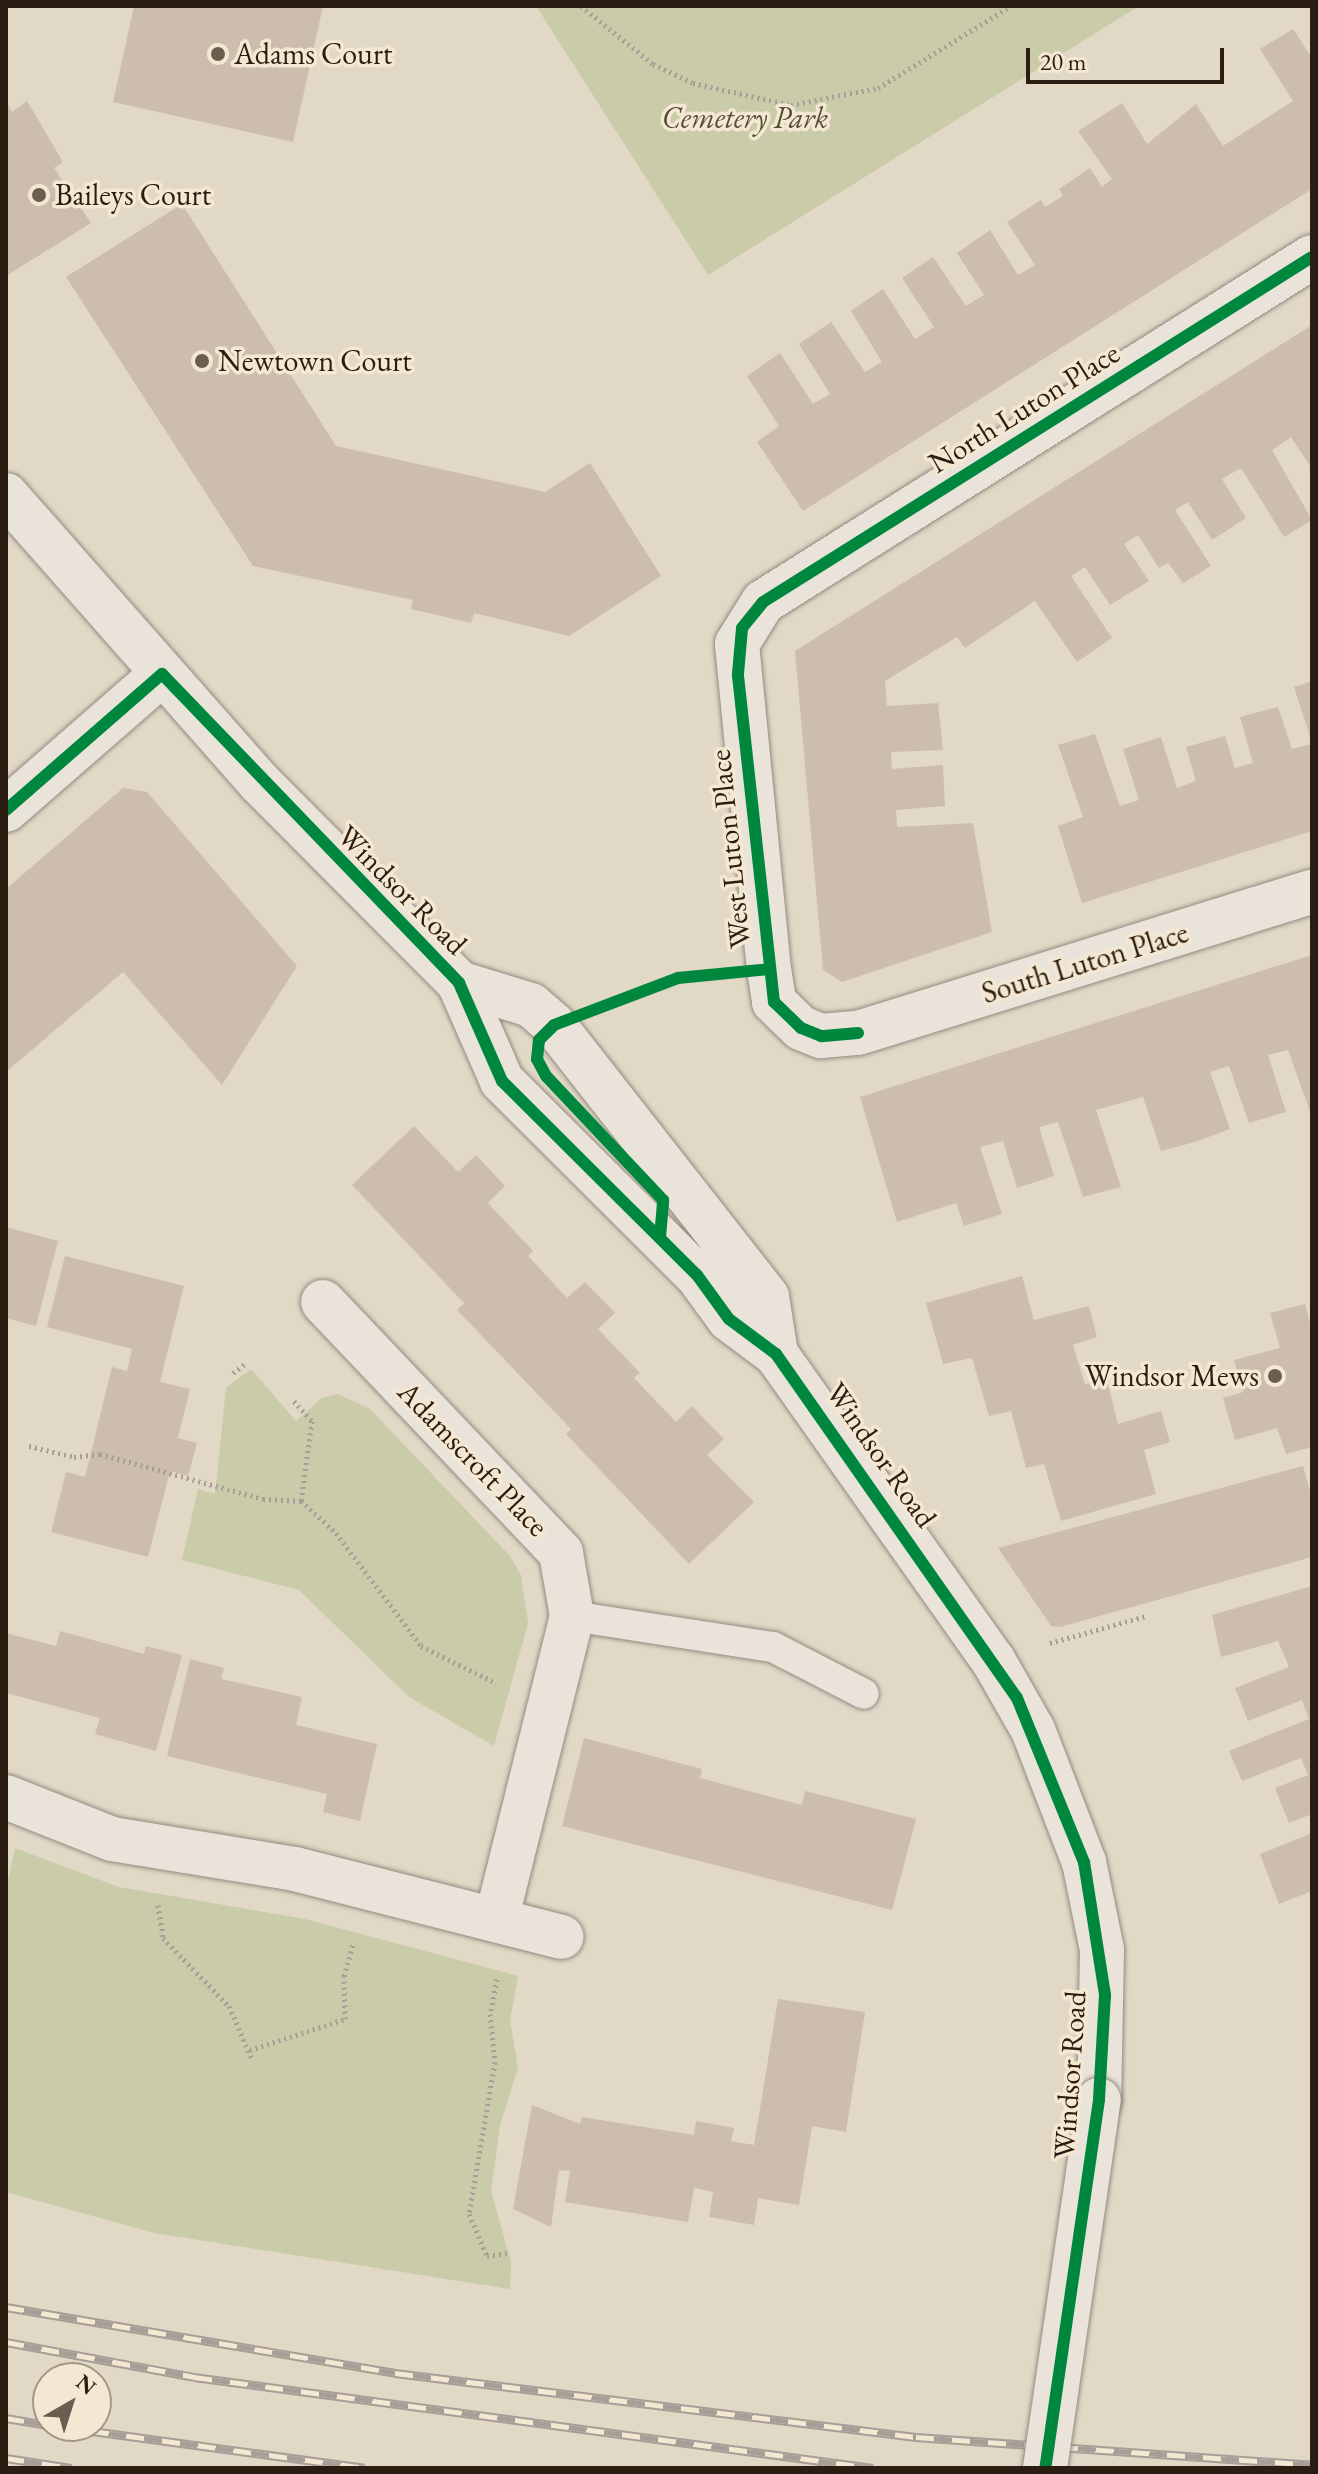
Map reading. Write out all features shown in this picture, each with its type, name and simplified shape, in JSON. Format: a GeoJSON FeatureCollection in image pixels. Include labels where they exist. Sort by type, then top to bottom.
{"type":"FeatureCollection","features":[{"type":"Feature","properties":{"kind":"street","name":"North Luton Place"},"geometry":{"type":"LineString","coordinates":[[763,602],[1312,257]]}},
{"type":"Feature","properties":{"kind":"street","name":"Windsor Road"},"geometry":{"type":"LineString","coordinates":[[6,495],[162,674],[459,983],[502,1081],[697,1275],[729,1319],[776,1354],[993,1660],[1052,1772],[1084,1862],[1102,1950],[1099,2100],[1045,2468]]}},
{"type":"Feature","properties":{"kind":"street","name":"West Luton Place"},"geometry":{"type":"LineString","coordinates":[[763,602],[737,644],[774,1002],[793,1022],[821,1036],[858,1033]]}},
{"type":"Feature","properties":{"kind":"street"},"geometry":{"type":"LineString","coordinates":[[6,810],[162,674]]}},
{"type":"Feature","properties":{"kind":"street","name":"South Luton Place"},"geometry":{"type":"LineString","coordinates":[[858,1033],[1312,892]]}},
{"type":"Feature","properties":{"kind":"street","name":"Windsor Road"},"geometry":{"type":"LineString","coordinates":[[459,983],[531,1005],[554,1025],[767,1297],[776,1354]]}},
{"type":"Feature","properties":{"kind":"street","name":"Adamscroft Place"},"geometry":{"type":"LineString","coordinates":[[323,1302],[541,1527],[561,1553],[572,1616],[496,1920]]}},
{"type":"Feature","properties":{"kind":"street"},"geometry":{"type":"LineString","coordinates":[[6,1797],[112,1839],[295,1869],[561,1937]]}},
{"type":"Feature","properties":{"kind":"lane"},"geometry":{"type":"LineString","coordinates":[[572,1616],[773,1647],[864,1694]]}},
{"type":"Feature","properties":{"kind":"path"},"geometry":{"type":"LineString","coordinates":[[581,6],[653,64],[693,83],[791,105],[878,88],[1011,6]]}},
{"type":"Feature","properties":{"kind":"path"},"geometry":{"type":"LineString","coordinates":[[233,1373],[245,1364]]}},
{"type":"Feature","properties":{"kind":"path"},"geometry":{"type":"LineString","coordinates":[[294,1401],[312,1421],[301,1501]]}},
{"type":"Feature","properties":{"kind":"path"},"geometry":{"type":"LineString","coordinates":[[29,1446],[74,1457],[100,1454],[263,1499],[301,1501],[336,1533],[421,1646],[507,1687]]}},
{"type":"Feature","properties":{"kind":"path"},"geometry":{"type":"LineString","coordinates":[[1049,1643],[1146,1616]]}},
{"type":"Feature","properties":{"kind":"path"},"geometry":{"type":"LineString","coordinates":[[158,1896],[163,1938],[229,2006],[251,2057]]}},
{"type":"Feature","properties":{"kind":"path"},"geometry":{"type":"LineString","coordinates":[[250,2050],[345,2019],[344,1976],[356,1936]]}},
{"type":"Feature","properties":{"kind":"path"},"geometry":{"type":"LineString","coordinates":[[500,1964],[490,2014],[495,2062],[469,2214],[487,2256],[508,2253]]}},
{"type":"Feature","properties":{"kind":"green space","name":"Cemetery Park"},"geometry":{"type":"Polygon","coordinates":[[[536,6],[1139,6],[708,275],[536,6]]]}},
{"type":"Feature","properties":{"kind":"green space"},"geometry":{"type":"Polygon","coordinates":[[[251,1369],[296,1421],[322,1398],[338,1394],[370,1409],[510,1556],[521,1575],[528,1623],[494,1746],[409,1697],[299,1590],[182,1560],[198,1489],[215,1494],[226,1388],[251,1369]]]}},
{"type":"Feature","properties":{"kind":"green space"},"geometry":{"type":"Polygon","coordinates":[[[15,1848],[119,1887],[305,1919],[518,1976],[510,2020],[518,2067],[500,2126],[491,2191],[511,2262],[510,2289],[154,2233],[6,2192],[6,1890],[15,1848]]]}},
{"type":"Feature","properties":{"kind":"building","name":"Adams Court"},"geometry":{"type":"Polygon","coordinates":[[[134,6],[323,6],[293,142],[113,102],[134,6]]]}},
{"type":"Feature","properties":{"kind":"building"},"geometry":{"type":"Polygon","coordinates":[[[1293,29],[1312,58],[1312,189],[803,511],[757,442],[779,426],[747,376],[780,353],[813,404],[830,394],[799,344],[831,322],[865,372],[882,362],[851,311],[883,289],[915,339],[934,327],[902,278],[933,257],[966,306],[984,295],[957,253],[990,230],[1018,275],[1035,265],[1007,222],[1041,200],[1045,207],[1063,196],[1059,189],[1090,168],[1102,187],[1112,179],[1078,131],[1122,103],[1147,144],[1196,104],[1223,146],[1293,101],[1260,49],[1293,29]]]}},
{"type":"Feature","properties":{"kind":"building","name":"Baileys Court"},"geometry":{"type":"Polygon","coordinates":[[[6,101],[12,112],[27,101],[63,162],[54,168],[91,223],[6,276],[6,101]]]}},
{"type":"Feature","properties":{"kind":"building","name":"Newtown Court"},"geometry":{"type":"Polygon","coordinates":[[[182,204],[336,446],[545,492],[590,463],[661,576],[569,636],[474,613],[471,623],[411,609],[413,600],[253,566],[66,277],[182,204]]]}},
{"type":"Feature","properties":{"kind":"building"},"geometry":{"type":"Polygon","coordinates":[[[1312,325],[1312,469],[1291,437],[1272,450],[1312,520],[1284,537],[1241,468],[1222,479],[1246,518],[1212,540],[1188,502],[1175,510],[1211,566],[1183,583],[1168,563],[1159,568],[1138,535],[1124,544],[1149,581],[1110,605],[1085,567],[1071,576],[1112,638],[1077,662],[1035,601],[965,648],[957,637],[885,681],[887,706],[938,703],[943,750],[891,752],[892,769],[943,765],[945,806],[896,810],[897,827],[973,823],[992,932],[842,982],[823,970],[795,651],[1312,325]]]}},
{"type":"Feature","properties":{"kind":"building"},"geometry":{"type":"Polygon","coordinates":[[[1312,681],[1312,740],[1311,740],[1294,687],[1312,681]]]}},
{"type":"Feature","properties":{"kind":"building"},"geometry":{"type":"Polygon","coordinates":[[[1278,707],[1292,749],[1312,744],[1312,831],[1082,903],[1058,826],[1083,817],[1058,745],[1095,734],[1120,806],[1139,800],[1123,749],[1161,737],[1177,788],[1196,781],[1186,747],[1225,736],[1235,768],[1253,763],[1240,717],[1278,707]]]}},
{"type":"Feature","properties":{"kind":"building"},"geometry":{"type":"Polygon","coordinates":[[[123,788],[147,792],[297,966],[222,1085],[123,972],[6,1072],[6,889],[123,788]]]}},
{"type":"Feature","properties":{"kind":"building"},"geometry":{"type":"Polygon","coordinates":[[[1312,955],[1312,1117],[1288,1050],[1268,1055],[1286,1112],[1249,1123],[1229,1066],[1210,1072],[1230,1129],[1195,1142],[1161,1151],[1143,1097],[1096,1110],[1121,1187],[1083,1197],[1058,1122],[1039,1127],[1054,1176],[1017,1188],[1003,1141],[980,1147],[1002,1214],[964,1226],[956,1203],[897,1222],[860,1097],[1312,955]]]}},
{"type":"Feature","properties":{"kind":"building"},"geometry":{"type":"Polygon","coordinates":[[[414,1126],[458,1172],[476,1155],[505,1186],[488,1203],[533,1251],[528,1256],[567,1298],[585,1282],[615,1313],[598,1329],[640,1373],[634,1378],[676,1422],[692,1406],[724,1439],[707,1455],[754,1502],[689,1564],[566,1434],[571,1429],[457,1310],[464,1303],[352,1185],[414,1126]]]}},
{"type":"Feature","properties":{"kind":"building"},"geometry":{"type":"Polygon","coordinates":[[[6,1227],[58,1241],[36,1326],[6,1318],[6,1227]]]}},
{"type":"Feature","properties":{"kind":"building"},"geometry":{"type":"Polygon","coordinates":[[[65,1256],[184,1286],[160,1382],[190,1389],[178,1438],[197,1443],[188,1476],[170,1471],[148,1557],[51,1532],[66,1472],[85,1477],[112,1367],[127,1371],[132,1349],[47,1327],[65,1256]]]}},
{"type":"Feature","properties":{"kind":"building"},"geometry":{"type":"Polygon","coordinates":[[[1022,1276],[1034,1320],[1089,1306],[1097,1337],[1073,1345],[1085,1384],[1107,1380],[1118,1424],[1161,1411],[1170,1442],[1144,1450],[1156,1494],[1061,1521],[1044,1464],[1026,1468],[1011,1411],[989,1416],[972,1358],[943,1364],[926,1303],[1022,1276]]]}},
{"type":"Feature","properties":{"kind":"building","name":"Windsor Mews"},"geometry":{"type":"Polygon","coordinates":[[[1305,1304],[1312,1330],[1312,1447],[1286,1454],[1277,1428],[1235,1440],[1223,1398],[1243,1392],[1234,1360],[1280,1348],[1270,1313],[1305,1304]]]}},
{"type":"Feature","properties":{"kind":"building"},"geometry":{"type":"Polygon","coordinates":[[[1303,1466],[1312,1498],[1312,1557],[1060,1627],[1051,1626],[998,1548],[1303,1466]]]}},
{"type":"Feature","properties":{"kind":"building"},"geometry":{"type":"Polygon","coordinates":[[[1312,1586],[1312,1814],[1289,1823],[1275,1788],[1308,1775],[1301,1758],[1242,1781],[1229,1751],[1309,1719],[1302,1700],[1248,1721],[1235,1688],[1289,1667],[1278,1641],[1221,1657],[1212,1615],[1312,1586]]]}},
{"type":"Feature","properties":{"kind":"building"},"geometry":{"type":"Polygon","coordinates":[[[60,1631],[144,1654],[146,1646],[182,1655],[156,1751],[95,1734],[100,1718],[6,1693],[6,1633],[56,1646],[60,1631]]]}},
{"type":"Feature","properties":{"kind":"building"},"geometry":{"type":"Polygon","coordinates":[[[190,1659],[224,1668],[221,1679],[302,1697],[296,1725],[377,1744],[360,1821],[323,1812],[327,1794],[167,1756],[190,1659]]]}},
{"type":"Feature","properties":{"kind":"building"},"geometry":{"type":"Polygon","coordinates":[[[584,1738],[702,1769],[700,1778],[802,1805],[805,1791],[916,1819],[892,1910],[562,1826],[584,1738]]]}},
{"type":"Feature","properties":{"kind":"building"},"geometry":{"type":"Polygon","coordinates":[[[1312,1833],[1312,1891],[1279,1904],[1260,1854],[1312,1833]]]}},
{"type":"Feature","properties":{"kind":"building"},"geometry":{"type":"Polygon","coordinates":[[[778,1999],[865,2012],[846,2132],[812,2126],[799,2205],[758,2198],[754,2225],[709,2217],[713,2192],[694,2188],[688,2222],[565,2202],[570,2171],[559,2170],[551,2227],[513,2209],[532,2105],[580,2124],[582,2117],[694,2135],[696,2121],[734,2128],[731,2141],[754,2145],[778,1999]]]}},
{"type":"Feature","properties":{"kind":"railway"},"geometry":{"type":"LineString","coordinates":[[6,2307],[395,2373],[916,2437],[1312,2465]]}},
{"type":"Feature","properties":{"kind":"railway"},"geometry":{"type":"LineString","coordinates":[[6,2342],[194,2377],[873,2468]]}},
{"type":"Feature","properties":{"kind":"railway"},"geometry":{"type":"LineString","coordinates":[[6,2418],[32,2422]]}},
{"type":"Feature","properties":{"kind":"railway"},"geometry":{"type":"LineString","coordinates":[[112,2434],[364,2468]]}},
{"type":"Feature","properties":{"kind":"railway"},"geometry":{"type":"LineString","coordinates":[[6,2458],[71,2468]]}},
{"type":"Feature","properties":{"kind":"cycle path"},"geometry":{"type":"LineString","coordinates":[[858,1033],[821,1036],[801,1028],[774,1002],[738,674],[742,628],[763,602],[1312,257]]}},
{"type":"Feature","properties":{"kind":"cycle path"},"geometry":{"type":"LineString","coordinates":[[6,810],[162,674],[459,983],[502,1081],[697,1275],[729,1319],[776,1354],[1017,1698],[1084,1862],[1105,1995],[1099,2100],[1045,2468]]}},
{"type":"Feature","properties":{"kind":"cycle path"},"geometry":{"type":"LineString","coordinates":[[660,1237],[663,1200],[546,1076],[537,1059],[539,1040],[554,1025],[678,978],[769,969]]}},
{"type":"Feature","properties":{"kind":"place","name":"Adams Court"},"geometry":{"type":"Point","coordinates":[218,54]}},
{"type":"Feature","properties":{"kind":"place","name":"Baileys Court"},"geometry":{"type":"Point","coordinates":[39,195]}},
{"type":"Feature","properties":{"kind":"place","name":"Newtown Court"},"geometry":{"type":"Point","coordinates":[202,361]}},
{"type":"Feature","properties":{"kind":"place","name":"Windsor Mews"},"geometry":{"type":"Point","coordinates":[1275,1376]}}]}
